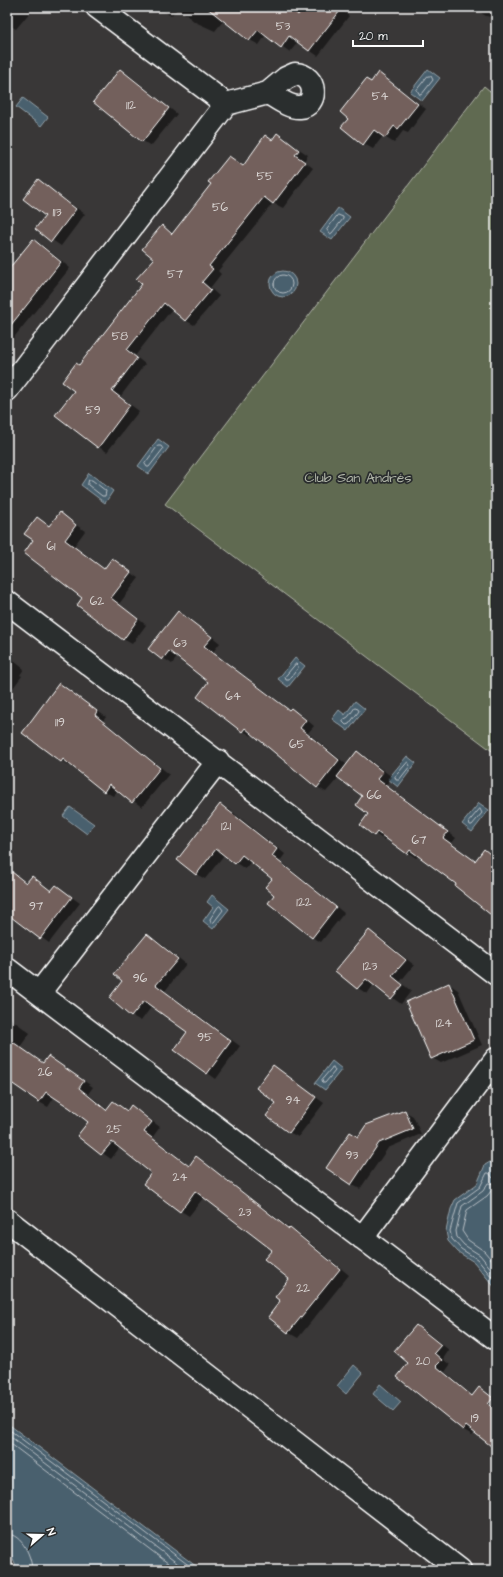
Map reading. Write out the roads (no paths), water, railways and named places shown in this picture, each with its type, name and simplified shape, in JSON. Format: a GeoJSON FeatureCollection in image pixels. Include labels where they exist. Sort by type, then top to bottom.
{"type":"FeatureCollection","features":[{"type":"Feature","properties":{"kind":"street"},"geometry":{"type":"LineString","coordinates":[[97,7],[226,104]]}},
{"type":"Feature","properties":{"kind":"street"},"geometry":{"type":"LineString","coordinates":[[7,390],[226,104],[268,93]]}},
{"type":"Feature","properties":{"kind":"street"},"geometry":{"type":"LineString","coordinates":[[7,602],[218,761],[496,974]]}},
{"type":"Feature","properties":{"kind":"street"},"geometry":{"type":"LineString","coordinates":[[39,993],[218,761]]}},
{"type":"Feature","properties":{"kind":"street"},"geometry":{"type":"LineString","coordinates":[[7,969],[496,1339]]}},
{"type":"Feature","properties":{"kind":"street"},"geometry":{"type":"LineString","coordinates":[[362,1238],[496,1059]]}},
{"type":"Feature","properties":{"kind":"street"},"geometry":{"type":"LineString","coordinates":[[7,1220],[460,1570]]}},
{"type":"Feature","properties":{"kind":"water"},"geometry":{"type":"Polygon","coordinates":[[[428,69],[440,78],[422,101],[410,92],[428,69]]]}},
{"type":"Feature","properties":{"kind":"water"},"geometry":{"type":"Polygon","coordinates":[[[23,98],[48,117],[41,126],[16,107],[23,98]]]}},
{"type":"Feature","properties":{"kind":"water"},"geometry":{"type":"Polygon","coordinates":[[[338,208],[350,217],[332,240],[320,232],[338,208]]]}},
{"type":"Feature","properties":{"kind":"water"},"geometry":{"type":"Polygon","coordinates":[[[283,271],[292,275],[296,284],[292,293],[283,297],[274,293],[270,284],[274,275],[283,271]]]}},
{"type":"Feature","properties":{"kind":"water"},"geometry":{"type":"Polygon","coordinates":[[[158,439],[169,447],[149,474],[138,466],[158,439]]]}},
{"type":"Feature","properties":{"kind":"water"},"geometry":{"type":"Polygon","coordinates":[[[89,473],[113,491],[105,503],[81,485],[89,473]]]}},
{"type":"Feature","properties":{"kind":"water"},"geometry":{"type":"Polygon","coordinates":[[[295,658],[305,666],[288,687],[278,679],[295,658]]]}},
{"type":"Feature","properties":{"kind":"water"},"geometry":{"type":"Polygon","coordinates":[[[355,701],[365,709],[348,731],[332,719],[339,710],[345,715],[355,701]]]}},
{"type":"Feature","properties":{"kind":"water"},"geometry":{"type":"Polygon","coordinates":[[[407,756],[416,763],[398,787],[388,779],[407,756]]]}},
{"type":"Feature","properties":{"kind":"water"},"geometry":{"type":"Polygon","coordinates":[[[479,803],[489,810],[472,832],[462,824],[479,803]]]}},
{"type":"Feature","properties":{"kind":"water"},"geometry":{"type":"Polygon","coordinates":[[[70,807],[94,824],[87,834],[63,816],[70,807]]]}},
{"type":"Feature","properties":{"kind":"water"},"geometry":{"type":"Polygon","coordinates":[[[212,895],[229,909],[213,929],[203,921],[213,907],[207,902],[212,895]]]}},
{"type":"Feature","properties":{"kind":"water"},"geometry":{"type":"Polygon","coordinates":[[[332,1061],[342,1069],[325,1090],[315,1083],[332,1061]]]}},
{"type":"Feature","properties":{"kind":"water"},"geometry":{"type":"Polygon","coordinates":[[[490,1162],[494,1166],[493,1173],[496,1178],[496,1289],[474,1262],[458,1252],[448,1241],[446,1231],[451,1209],[455,1200],[477,1184],[485,1165],[490,1162]]]}},
{"type":"Feature","properties":{"kind":"water"},"geometry":{"type":"Polygon","coordinates":[[[354,1365],[363,1373],[346,1394],[337,1386],[354,1365]]]}},
{"type":"Feature","properties":{"kind":"water"},"geometry":{"type":"Polygon","coordinates":[[[380,1384],[401,1402],[393,1411],[373,1394],[380,1384]]]}},
{"type":"Feature","properties":{"kind":"water"},"geometry":{"type":"Polygon","coordinates":[[[7,1423],[201,1570],[18,1570],[7,1545],[7,1423]]]}},
{"type":"Feature","properties":{"kind":"park label","name":"Club San Andrés"},"geometry":{"type":"Point","coordinates":[358,477]}}]}
